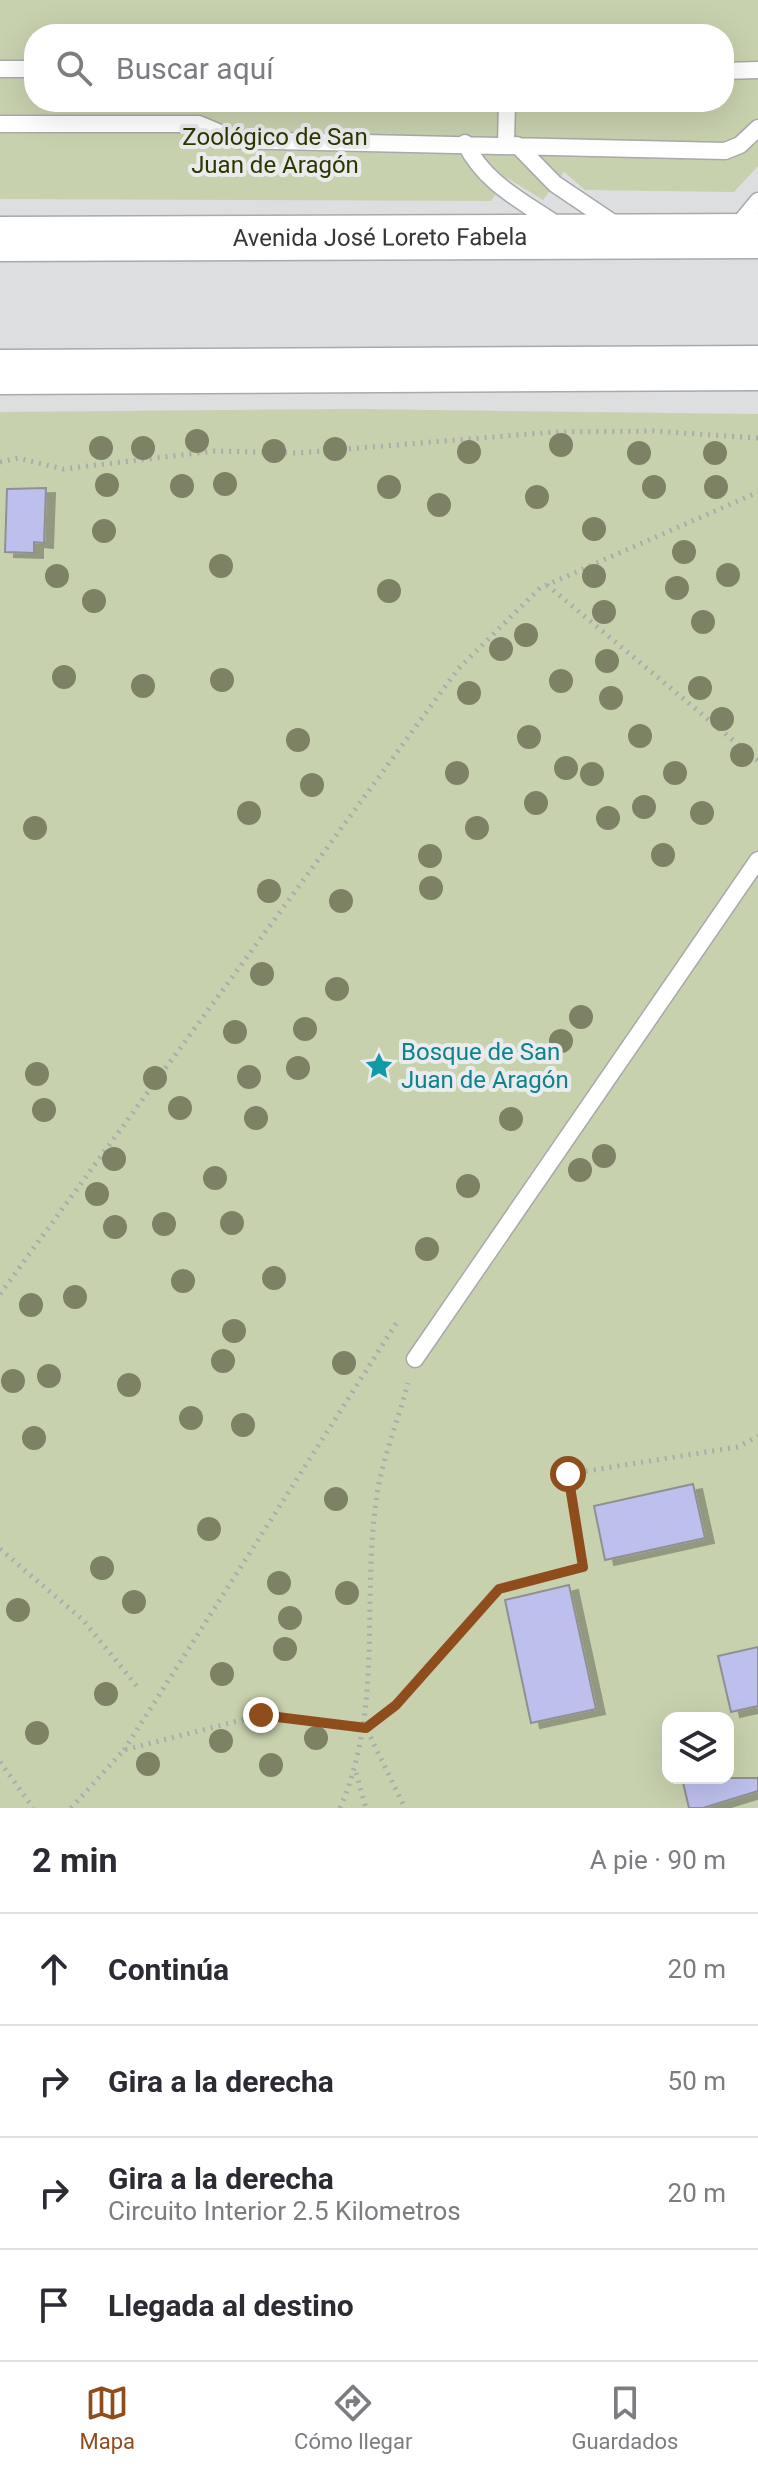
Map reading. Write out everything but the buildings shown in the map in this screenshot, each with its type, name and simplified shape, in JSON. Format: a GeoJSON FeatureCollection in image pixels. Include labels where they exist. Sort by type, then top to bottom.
{"type":"FeatureCollection","features":[{"type":"Feature","properties":{"kind":"main road","name":"Avenida José Loreto Fabela"},"geometry":{"type":"LineString","coordinates":[[0,239],[571,234],[744,236]]}},
{"type":"Feature","properties":{"kind":"main road"},"geometry":{"type":"LineString","coordinates":[[0,372],[758,368]]}},
{"type":"Feature","properties":{"kind":"lane"},"geometry":{"type":"LineString","coordinates":[[0,69],[24,69]]}},
{"type":"Feature","properties":{"kind":"lane"},"geometry":{"type":"LineString","coordinates":[[734,71],[758,70]]}},
{"type":"Feature","properties":{"kind":"lane"},"geometry":{"type":"LineString","coordinates":[[508,112],[511,144],[555,184],[634,237]]}},
{"type":"Feature","properties":{"kind":"lane"},"geometry":{"type":"LineString","coordinates":[[0,124],[199,124],[237,140],[725,151],[740,145],[758,128]]}},
{"type":"Feature","properties":{"kind":"lane"},"geometry":{"type":"LineString","coordinates":[[465,143],[476,166],[489,179],[571,234]]}},
{"type":"Feature","properties":{"kind":"lane"},"geometry":{"type":"LineString","coordinates":[[744,236],[758,201]]}},
{"type":"Feature","properties":{"kind":"lane"},"geometry":{"type":"LineString","coordinates":[[415,1359],[758,860]]}},
{"type":"Feature","properties":{"kind":"path"},"geometry":{"type":"LineString","coordinates":[[0,462],[18,458],[63,469],[215,451],[298,453],[554,432],[653,431],[758,438]]}},
{"type":"Feature","properties":{"kind":"path"},"geometry":{"type":"LineString","coordinates":[[0,1294],[458,669],[547,585],[758,492]]}},
{"type":"Feature","properties":{"kind":"path"},"geometry":{"type":"LineString","coordinates":[[547,585],[758,761]]}},
{"type":"Feature","properties":{"kind":"path"},"geometry":{"type":"LineString","coordinates":[[71,1808],[124,1750],[399,1319]]}},
{"type":"Feature","properties":{"kind":"path"},"geometry":{"type":"LineString","coordinates":[[340,1808],[356,1773],[366,1728],[376,1499],[415,1359]]}},
{"type":"Feature","properties":{"kind":"path"},"geometry":{"type":"LineString","coordinates":[[124,1750],[261,1715],[366,1728],[396,1705],[499,1589],[583,1567],[568,1474],[738,1447],[758,1436]]}},
{"type":"Feature","properties":{"kind":"path"},"geometry":{"type":"LineString","coordinates":[[0,1549],[83,1620],[140,1690]]}},
{"type":"Feature","properties":{"kind":"path"},"geometry":{"type":"LineString","coordinates":[[366,1728],[405,1808]]}},
{"type":"Feature","properties":{"kind":"path"},"geometry":{"type":"LineString","coordinates":[[0,1762],[33,1808]]}},
{"type":"Feature","properties":{"kind":"path"},"geometry":{"type":"LineString","coordinates":[[356,1773],[366,1808]]}},
{"type":"Feature","properties":{"kind":"green space","name":"Zoológico de San Juan de Aragón"},"geometry":{"type":"Polygon","coordinates":[[[0,0],[758,0],[758,166],[734,192],[585,190],[564,172],[543,200],[507,178],[491,201],[0,199],[0,0]]]}},
{"type":"Feature","properties":{"kind":"green space","name":"Bosque de San Juan de Aragón"},"geometry":{"type":"Polygon","coordinates":[[[356,409],[758,414],[758,1808],[0,1808],[0,412],[356,409]]]}},
{"type":"Feature","properties":{"kind":"place","name":"Bosque de San Juan de Aragón"},"geometry":{"type":"Point","coordinates":[379,1066]}},
{"type":"Feature","properties":{"kind":"route"},"geometry":{"type":"LineString","coordinates":[[261,1715],[366,1728],[396,1705],[499,1589],[583,1567],[568,1474]]}}]}
